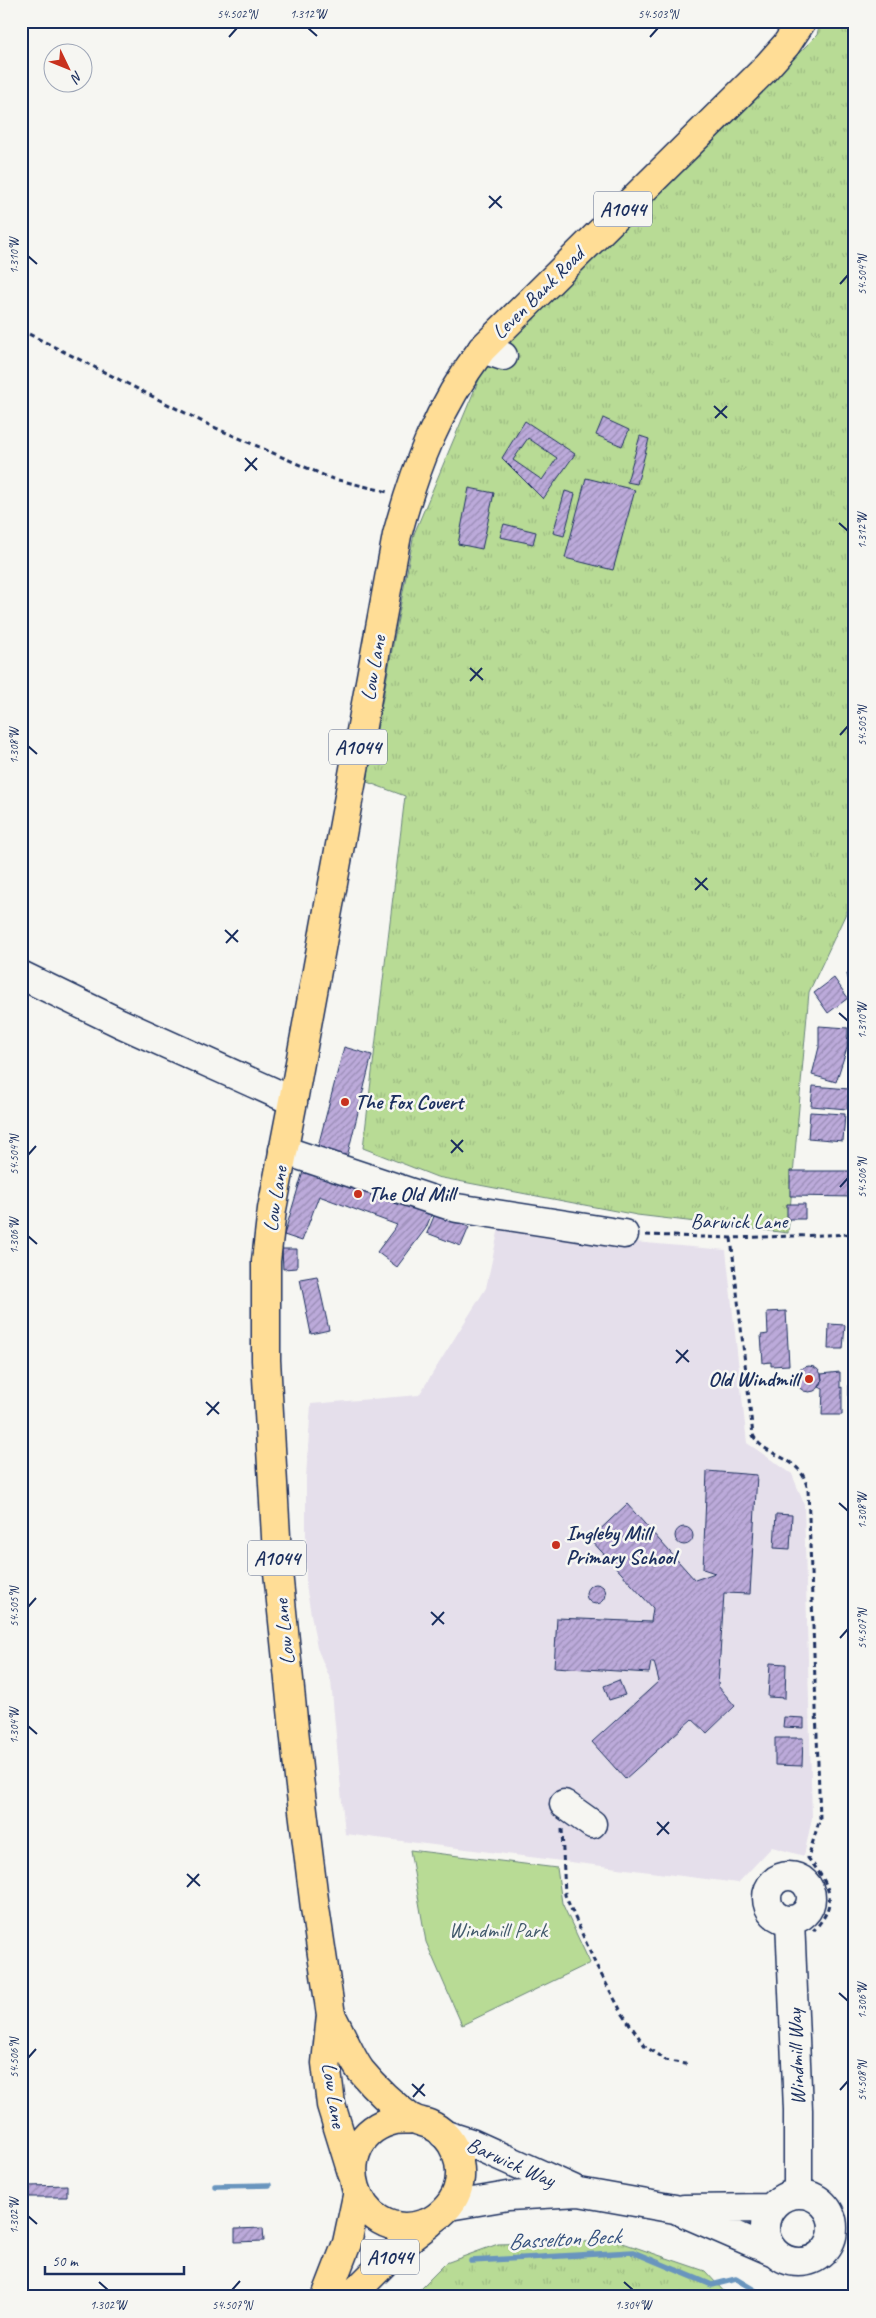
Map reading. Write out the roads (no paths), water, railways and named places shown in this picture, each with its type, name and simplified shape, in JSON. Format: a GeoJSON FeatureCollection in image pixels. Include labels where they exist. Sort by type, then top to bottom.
{"type":"FeatureCollection","features":[{"type":"Feature","properties":{"kind":"main road","name":"Leven Bank Road"},"geometry":{"type":"LineString","coordinates":[[448,399],[762,72],[786,44],[802,21]]}},
{"type":"Feature","properties":{"kind":"main road","name":"Low Lane"},"geometry":{"type":"LineString","coordinates":[[326,2297],[347,2242],[355,2184],[331,2105],[326,2064],[331,2014],[315,1908],[299,1778],[278,1572],[266,1360],[266,1261],[272,1209],[395,545],[408,497],[426,444],[448,399]]}},
{"type":"Feature","properties":{"kind":"main road","name":"Low Lane"},"geometry":{"type":"LineString","coordinates":[[331,2014],[360,2070],[397,2107],[414,2120]]}},
{"type":"Feature","properties":{"kind":"main road"},"geometry":{"type":"LineString","coordinates":[[396,2120],[414,2120],[430,2124],[443,2134],[453,2146],[459,2161],[460,2177],[457,2192],[441,2213],[416,2226],[398,2226],[382,2221],[367,2211],[355,2184],[355,2155],[364,2139],[378,2127],[396,2120]]}},
{"type":"Feature","properties":{"kind":"main road","name":"A1044"},"geometry":{"type":"LineString","coordinates":[[350,2297],[404,2243],[441,2213]]}},
{"type":"Feature","properties":{"kind":"street"},"geometry":{"type":"LineString","coordinates":[[21,975],[120,1023],[293,1101]]}},
{"type":"Feature","properties":{"kind":"street"},"geometry":{"type":"LineString","coordinates":[[283,1150],[457,1208],[624,1234]]}},
{"type":"Feature","properties":{"kind":"street"},"geometry":{"type":"LineString","coordinates":[[564,1804],[592,1824]]}},
{"type":"Feature","properties":{"kind":"street","name":"Windmill Way"},"geometry":{"type":"LineString","coordinates":[[798,1930],[798,2193]]}},
{"type":"Feature","properties":{"kind":"street","name":"Barwick Way"},"geometry":{"type":"LineString","coordinates":[[443,2134],[471,2144],[579,2192]]}},
{"type":"Feature","properties":{"kind":"street","name":"Barwick Way"},"geometry":{"type":"LineString","coordinates":[[441,2213],[508,2196],[579,2192],[675,2209],[771,2208]]}},
{"type":"Feature","properties":{"kind":"street"},"geometry":{"type":"LineString","coordinates":[[798,2193],[812,2196],[824,2204],[844,2233],[831,2243],[822,2254],[811,2261],[798,2263],[785,2260],[774,2252],[766,2238],[765,2223],[771,2208],[783,2198],[798,2193]]}},
{"type":"Feature","properties":{"kind":"street","name":"Barwick Way"},"geometry":{"type":"LineString","coordinates":[[675,2209],[774,2252]]}},
{"type":"Feature","properties":{"kind":"waterway","name":"Basselton Beck"},"geometry":{"type":"LineString","coordinates":[[215,2186],[269,2185]]}},
{"type":"Feature","properties":{"kind":"waterway","name":"Basselton Beck"},"geometry":{"type":"LineString","coordinates":[[471,2261],[633,2252],[712,2285],[736,2279],[766,2297]]}},
{"type":"Feature","properties":{"kind":"place","name":"The Fox Covert"},"geometry":{"type":"Point","coordinates":[345,1102]}},
{"type":"Feature","properties":{"kind":"place","name":"The Old Mill"},"geometry":{"type":"Point","coordinates":[358,1194]}},
{"type":"Feature","properties":{"kind":"place","name":"Old Windmill"},"geometry":{"type":"Point","coordinates":[809,1379]}},
{"type":"Feature","properties":{"kind":"place","name":"Ingleby Mill Primary School"},"geometry":{"type":"Point","coordinates":[556,1545]}},
{"type":"Feature","properties":{"kind":"park label","name":"Windmill Park"},"geometry":{"type":"Point","coordinates":[498,1930]}}]}
